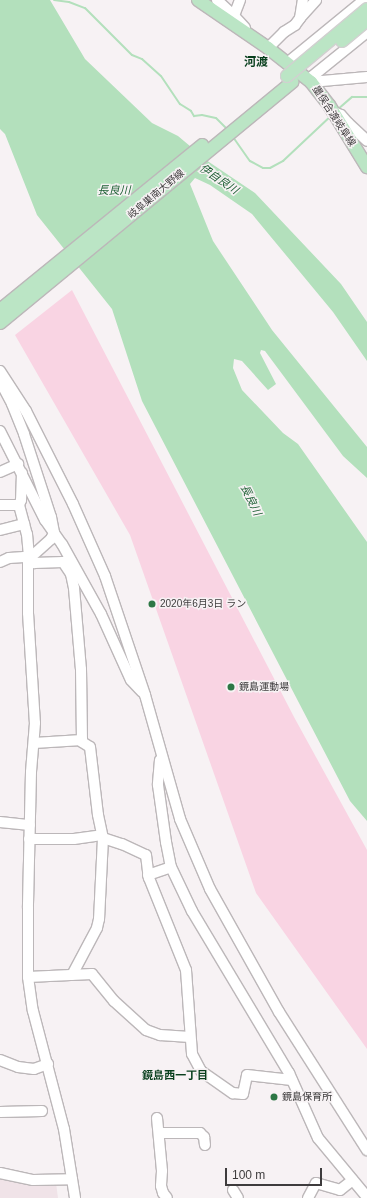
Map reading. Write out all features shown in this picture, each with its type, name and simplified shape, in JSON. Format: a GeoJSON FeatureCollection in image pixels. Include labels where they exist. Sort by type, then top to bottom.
{"type":"FeatureCollection","features":[{"type":"Feature","properties":{"kind":"main road","name":"墨俣合渡岐阜線"},"geometry":{"type":"LineString","coordinates":[[198,0],[268,48],[310,80],[367,168]]}},
{"type":"Feature","properties":{"kind":"main road","name":"岐阜巣南大野線"},"geometry":{"type":"LineString","coordinates":[[290,79],[360,5]]}},
{"type":"Feature","properties":{"kind":"main road","name":"岐阜巣南大野線"},"geometry":{"type":"LineString","coordinates":[[0,310],[290,79],[367,20]]}},
{"type":"Feature","properties":{"kind":"main road","name":"岐阜巣南大野線"},"geometry":{"type":"LineString","coordinates":[[0,323],[266,98]]}},
{"type":"Feature","properties":{"kind":"street"},"geometry":{"type":"LineString","coordinates":[[217,0],[256,40]]}},
{"type":"Feature","properties":{"kind":"street"},"geometry":{"type":"LineString","coordinates":[[234,16],[240,0]]}},
{"type":"Feature","properties":{"kind":"street"},"geometry":{"type":"LineString","coordinates":[[300,18],[303,0]]}},
{"type":"Feature","properties":{"kind":"street"},"geometry":{"type":"LineString","coordinates":[[268,48],[284,32],[295,25],[316,0]]}},
{"type":"Feature","properties":{"kind":"street"},"geometry":{"type":"LineString","coordinates":[[287,63],[360,5],[364,0]]}},
{"type":"Feature","properties":{"kind":"street"},"geometry":{"type":"LineString","coordinates":[[360,5],[367,20]]}},
{"type":"Feature","properties":{"kind":"street"},"geometry":{"type":"LineString","coordinates":[[310,80],[367,32]]}},
{"type":"Feature","properties":{"kind":"street"},"geometry":{"type":"LineString","coordinates":[[310,80],[367,77]]}},
{"type":"Feature","properties":{"kind":"street"},"geometry":{"type":"LineString","coordinates":[[332,112],[341,115],[367,140]]}},
{"type":"Feature","properties":{"kind":"street"},"geometry":{"type":"LineString","coordinates":[[0,371],[26,411],[105,576],[144,695],[180,819],[210,888],[279,1012],[367,1150]]}},
{"type":"Feature","properties":{"kind":"street"},"geometry":{"type":"LineString","coordinates":[[0,382],[12,404],[24,434],[51,517],[54,533],[51,539],[29,559]]}},
{"type":"Feature","properties":{"kind":"street"},"geometry":{"type":"LineString","coordinates":[[0,431],[45,520],[62,544],[101,614],[131,680],[144,695]]}},
{"type":"Feature","properties":{"kind":"street"},"geometry":{"type":"LineString","coordinates":[[0,472],[20,468]]}},
{"type":"Feature","properties":{"kind":"street"},"geometry":{"type":"LineString","coordinates":[[20,468],[21,500],[19,505],[24,524],[29,559],[28,613],[34,708],[34,742],[29,838],[27,937],[28,977],[33,1011],[64,1129],[75,1198]]}},
{"type":"Feature","properties":{"kind":"street"},"geometry":{"type":"LineString","coordinates":[[0,505],[19,505]]}},
{"type":"Feature","properties":{"kind":"street"},"geometry":{"type":"LineString","coordinates":[[0,530],[24,524]]}},
{"type":"Feature","properties":{"kind":"street"},"geometry":{"type":"LineString","coordinates":[[0,562],[9,558],[24,557],[34,563],[63,562],[71,574],[74,588],[81,669],[82,742],[90,747],[98,816],[103,837],[99,919],[97,928],[72,975]]}},
{"type":"Feature","properties":{"kind":"street"},"geometry":{"type":"LineString","coordinates":[[34,742],[82,740]]}},
{"type":"Feature","properties":{"kind":"street"},"geometry":{"type":"LineString","coordinates":[[160,752],[158,785],[159,799],[171,867],[192,911],[292,1080],[318,1138],[367,1197]]}},
{"type":"Feature","properties":{"kind":"street"},"geometry":{"type":"LineString","coordinates":[[0,822],[30,825]]}},
{"type":"Feature","properties":{"kind":"street"},"geometry":{"type":"LineString","coordinates":[[29,838],[74,840],[103,837],[146,855],[148,875],[186,970],[192,1054],[201,1071],[233,1093],[243,1094],[247,1075],[292,1080]]}},
{"type":"Feature","properties":{"kind":"street"},"geometry":{"type":"LineString","coordinates":[[148,875],[171,867]]}},
{"type":"Feature","properties":{"kind":"street"},"geometry":{"type":"LineString","coordinates":[[28,977],[72,975],[94,976],[114,1001],[146,1030],[160,1036],[190,1037]]}},
{"type":"Feature","properties":{"kind":"street"},"geometry":{"type":"LineString","coordinates":[[0,1060],[18,1068],[34,1069],[48,1064]]}},
{"type":"Feature","properties":{"kind":"street"},"geometry":{"type":"LineString","coordinates":[[0,1112],[42,1111]]}},
{"type":"Feature","properties":{"kind":"street"},"geometry":{"type":"LineString","coordinates":[[157,1118],[161,1186],[163,1193],[167,1198]]}},
{"type":"Feature","properties":{"kind":"street"},"geometry":{"type":"LineString","coordinates":[[159,1133],[200,1133],[204,1137],[204,1145]]}},
{"type":"Feature","properties":{"kind":"street"},"geometry":{"type":"LineString","coordinates":[[0,1173],[33,1180],[72,1179]]}},
{"type":"Feature","properties":{"kind":"street"},"geometry":{"type":"LineString","coordinates":[[308,1198],[316,1183],[340,1190],[353,1180]]}},
{"type":"Feature","properties":{"kind":"shaded area","name":"鏡島運動場"},"geometry":{"type":"Polygon","coordinates":[[[72,290],[294,717],[367,850],[367,1049],[256,893],[130,535],[15,335],[72,290]]]}},
{"type":"Feature","properties":{"kind":"shaded area"},"geometry":{"type":"Polygon","coordinates":[[[0,1175],[56,1183],[58,1198],[0,1198],[0,1175]]]}},
{"type":"Feature","properties":{"kind":"water","name":"長良川"},"geometry":{"type":"Polygon","coordinates":[[[0,0],[50,0],[85,59],[152,123],[178,136],[209,162],[255,193],[341,284],[367,322],[367,361],[333,312],[252,214],[210,185],[195,178],[190,184],[213,241],[272,330],[367,447],[367,478],[343,456],[265,351],[261,350],[260,353],[276,384],[268,390],[242,361],[234,359],[233,368],[242,390],[283,433],[298,444],[367,542],[367,821],[350,801],[142,401],[112,309],[37,215],[5,134],[0,129],[0,0]]]}},
{"type":"Feature","properties":{"kind":"waterway"},"geometry":{"type":"LineString","coordinates":[[54,0],[69,2],[85,8],[132,55],[142,59],[161,76],[180,104],[191,111],[194,116],[202,115],[216,118],[228,130]]}},
{"type":"Feature","properties":{"kind":"waterway"},"geometry":{"type":"LineString","coordinates":[[337,110],[352,97],[367,97]]}},
{"type":"Feature","properties":{"kind":"waterway"},"geometry":{"type":"LineString","coordinates":[[233,137],[250,161],[263,168],[270,168],[283,161],[331,116]]}},
{"type":"Feature","properties":{"kind":"place","name":"2020年6月3日 ラン"},"geometry":{"type":"Point","coordinates":[152,604]}},
{"type":"Feature","properties":{"kind":"place","name":"鏡島運動場"},"geometry":{"type":"Point","coordinates":[231,687]}},
{"type":"Feature","properties":{"kind":"place","name":"鏡島保育所"},"geometry":{"type":"Point","coordinates":[274,1097]}},
{"type":"Feature","properties":{"kind":"district","name":"河渡"},"geometry":{"type":"Point","coordinates":[256,63]}},
{"type":"Feature","properties":{"kind":"district","name":"鏡島西一丁目"},"geometry":{"type":"Point","coordinates":[175,1075]}},
{"type":"Feature","properties":{"kind":"water label","name":"伊自良川"},"geometry":{"type":"Point","coordinates":[219,179]}}]}
